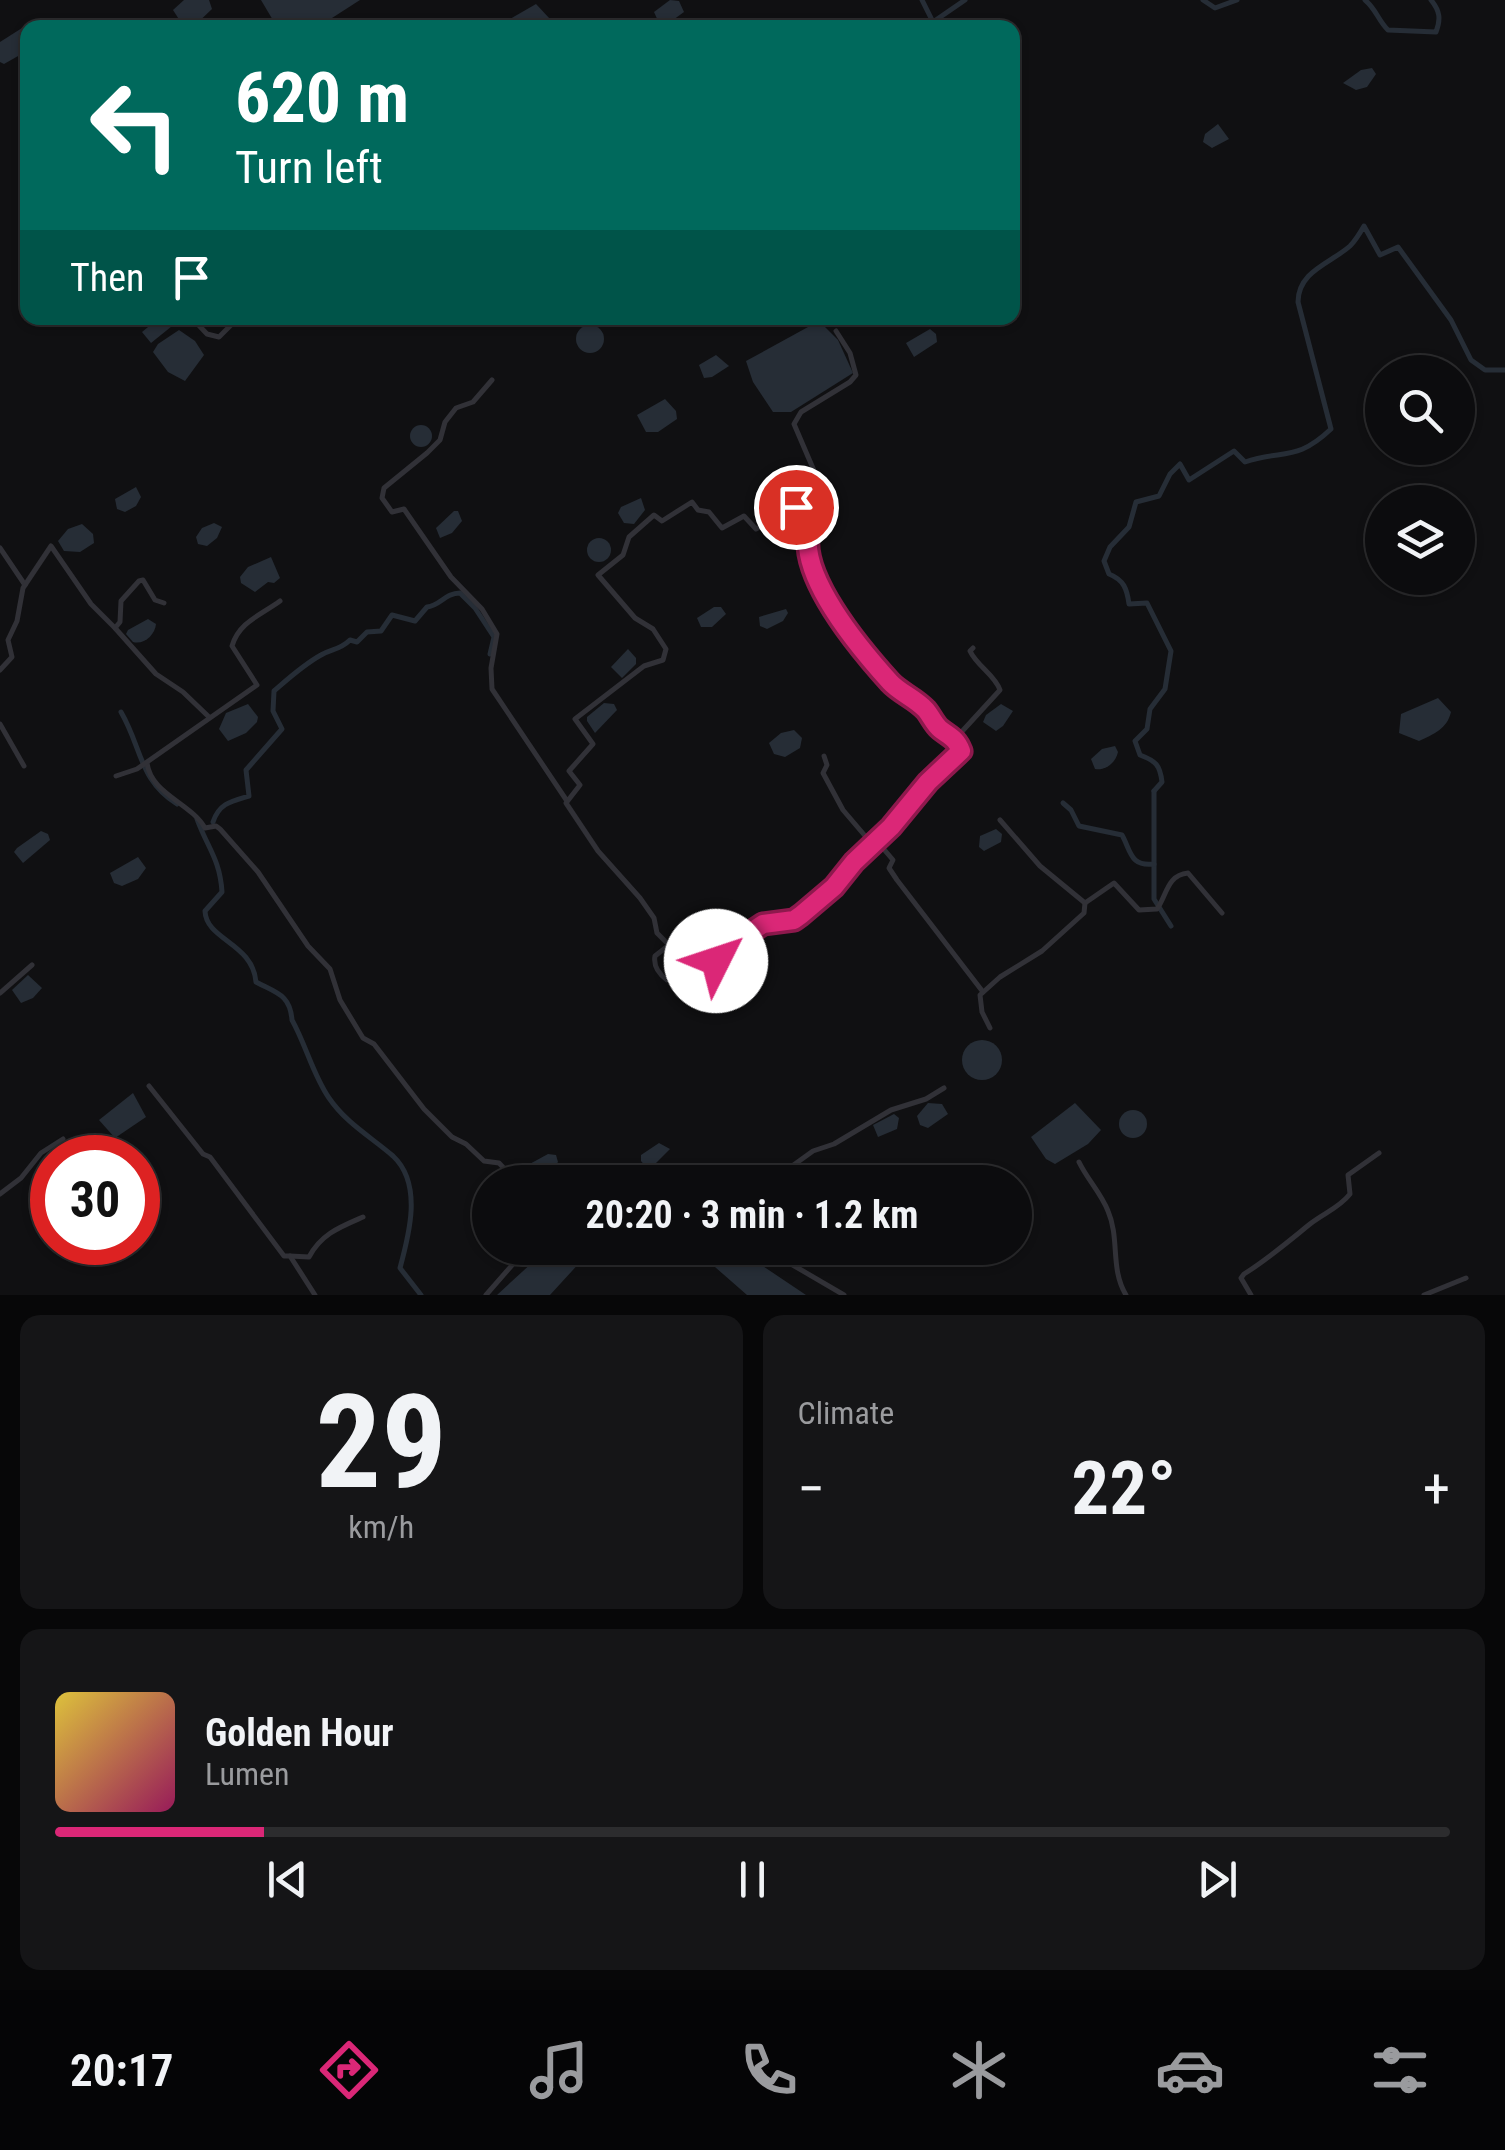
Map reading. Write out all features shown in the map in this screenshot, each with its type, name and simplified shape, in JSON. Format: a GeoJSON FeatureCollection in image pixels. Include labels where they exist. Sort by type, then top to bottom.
{"type":"FeatureCollection","features":[{"type":"Feature","properties":{"kind":"street"},"geometry":{"type":"LineString","coordinates":[[198,325],[206,334],[219,338],[231,325]]}},
{"type":"Feature","properties":{"kind":"street"},"geometry":{"type":"LineString","coordinates":[[567,801],[580,785],[568,771],[594,744],[575,720],[644,666],[663,660],[666,649],[653,629],[635,618],[598,575],[623,555],[628,537],[654,515],[662,521],[692,502],[698,510],[709,512],[722,528],[744,516],[756,529],[796,507],[820,486],[799,439],[795,418],[856,374],[850,353],[836,331]]}},
{"type":"Feature","properties":{"kind":"street"},"geometry":{"type":"LineString","coordinates":[[492,380],[473,402],[456,408],[445,422],[440,440],[384,488],[382,498],[392,512],[404,509],[412,516],[416,528],[429,541],[451,577],[489,621],[498,638],[491,668],[492,689],[598,851],[654,918],[657,934],[669,945],[655,956],[654,963],[667,980],[716,961],[724,956],[724,950],[763,924],[794,920],[801,915],[834,887],[961,751],[956,738],[942,731],[928,712],[888,680],[872,657],[860,649],[817,584],[807,537],[810,528],[796,507]]}},
{"type":"Feature","properties":{"kind":"street"},"geometry":{"type":"LineString","coordinates":[[0,670],[12,657],[8,640],[25,585],[50,546],[91,604],[156,674],[183,692],[210,718]]}},
{"type":"Feature","properties":{"kind":"street"},"geometry":{"type":"LineString","coordinates":[[0,548],[25,585]]}},
{"type":"Feature","properties":{"kind":"street"},"geometry":{"type":"LineString","coordinates":[[115,628],[120,622],[121,601],[139,581],[143,580],[155,600],[164,603]]}},
{"type":"Feature","properties":{"kind":"street"},"geometry":{"type":"LineString","coordinates":[[116,776],[147,763],[257,685],[232,646],[249,620],[280,601]]}},
{"type":"Feature","properties":{"kind":"street"},"geometry":{"type":"LineString","coordinates":[[956,738],[1000,690],[998,683],[972,657],[973,648]]}},
{"type":"Feature","properties":{"kind":"street"},"geometry":{"type":"LineString","coordinates":[[0,724],[24,766]]}},
{"type":"Feature","properties":{"kind":"street"},"geometry":{"type":"LineString","coordinates":[[824,756],[827,765],[823,772],[838,801],[893,860],[889,868],[897,880],[982,992]]}},
{"type":"Feature","properties":{"kind":"street"},"geometry":{"type":"LineString","coordinates":[[147,763],[154,782],[195,813],[206,828],[220,829],[258,872],[308,946],[330,968],[340,1000],[364,1038],[378,1048],[437,1123],[484,1161],[501,1165]]}},
{"type":"Feature","properties":{"kind":"street"},"geometry":{"type":"LineString","coordinates":[[1000,820],[1040,866],[1084,902]]}},
{"type":"Feature","properties":{"kind":"street"},"geometry":{"type":"LineString","coordinates":[[1084,902],[1114,882],[1139,910],[1158,907],[1170,882],[1188,873],[1222,913]]}},
{"type":"Feature","properties":{"kind":"street"},"geometry":{"type":"LineString","coordinates":[[990,1028],[980,1004],[982,992],[1048,946],[1084,913],[1084,902]]}},
{"type":"Feature","properties":{"kind":"street"},"geometry":{"type":"LineString","coordinates":[[0,993],[32,965]]}},
{"type":"Feature","properties":{"kind":"street"},"geometry":{"type":"LineString","coordinates":[[148,1086],[210,1158],[284,1256],[309,1258],[316,1243],[334,1229],[363,1217]]}},
{"type":"Feature","properties":{"kind":"street"},"geometry":{"type":"LineString","coordinates":[[793,1165],[891,1110],[926,1099],[944,1088]]}},
{"type":"Feature","properties":{"kind":"street"},"geometry":{"type":"LineString","coordinates":[[1251,1295],[1241,1278],[1244,1274],[1338,1207],[1350,1194],[1348,1175],[1379,1153]]}},
{"type":"Feature","properties":{"kind":"street"},"geometry":{"type":"LineString","coordinates":[[1079,1162],[1110,1213],[1116,1238],[1116,1280],[1126,1295]]}},
{"type":"Feature","properties":{"kind":"street"},"geometry":{"type":"LineString","coordinates":[[0,1194],[30,1167]]}},
{"type":"Feature","properties":{"kind":"street"},"geometry":{"type":"LineString","coordinates":[[290,1256],[315,1295]]}},
{"type":"Feature","properties":{"kind":"street"},"geometry":{"type":"LineString","coordinates":[[486,1295],[512,1265]]}},
{"type":"Feature","properties":{"kind":"street"},"geometry":{"type":"LineString","coordinates":[[793,1265],[844,1295]]}},
{"type":"Feature","properties":{"kind":"street"},"geometry":{"type":"LineString","coordinates":[[1424,1295],[1466,1278]]}},
{"type":"Feature","properties":{"kind":"shaded area"},"geometry":{"type":"Polygon","coordinates":[[[184,0],[209,0],[212,9],[200,20],[179,20],[173,10],[184,0]]]}},
{"type":"Feature","properties":{"kind":"shaded area"},"geometry":{"type":"Polygon","coordinates":[[[261,0],[360,0],[329,20],[273,20],[261,0]]]}},
{"type":"Feature","properties":{"kind":"shaded area"},"geometry":{"type":"Polygon","coordinates":[[[670,0],[679,1],[684,12],[673,20],[658,20],[654,12],[670,0]]]}},
{"type":"Feature","properties":{"kind":"shaded area"},"geometry":{"type":"Polygon","coordinates":[[[536,4],[550,19],[510,20],[536,4]]]}},
{"type":"Feature","properties":{"kind":"shaded area"},"geometry":{"type":"Polygon","coordinates":[[[20,29],[20,55],[4,64],[0,62],[0,42],[20,29]]]}},
{"type":"Feature","properties":{"kind":"shaded area"},"geometry":{"type":"Polygon","coordinates":[[[1372,68],[1376,74],[1367,87],[1356,90],[1343,83],[1361,70],[1372,68]]]}},
{"type":"Feature","properties":{"kind":"shaded area"},"geometry":{"type":"Polygon","coordinates":[[[1218,124],[1229,139],[1212,148],[1203,142],[1205,134],[1218,124]]]}},
{"type":"Feature","properties":{"kind":"shaded area"},"geometry":{"type":"Polygon","coordinates":[[[150,325],[173,325],[151,343],[142,332],[150,325]]]}},
{"type":"Feature","properties":{"kind":"shaded area"},"geometry":{"type":"Polygon","coordinates":[[[590,325],[600,329],[604,339],[600,349],[590,353],[580,349],[576,339],[580,329],[590,325]]]}},
{"type":"Feature","properties":{"kind":"shaded area"},"geometry":{"type":"Polygon","coordinates":[[[823,325],[838,340],[853,373],[791,412],[773,412],[753,382],[746,361],[808,327],[823,325]]]}},
{"type":"Feature","properties":{"kind":"shaded area"},"geometry":{"type":"Polygon","coordinates":[[[930,329],[937,342],[914,357],[906,343],[930,329]]]}},
{"type":"Feature","properties":{"kind":"shaded area"},"geometry":{"type":"Polygon","coordinates":[[[179,330],[195,341],[204,355],[185,381],[168,372],[153,352],[179,330]]]}},
{"type":"Feature","properties":{"kind":"shaded area"},"geometry":{"type":"Polygon","coordinates":[[[716,355],[729,366],[704,378],[699,365],[716,355]]]}},
{"type":"Feature","properties":{"kind":"shaded area"},"geometry":{"type":"Polygon","coordinates":[[[665,399],[676,411],[677,419],[658,432],[646,432],[637,415],[665,399]]]}},
{"type":"Feature","properties":{"kind":"shaded area"},"geometry":{"type":"Polygon","coordinates":[[[417,425],[425,425],[432,436],[425,447],[417,447],[410,440],[410,432],[417,425]]]}},
{"type":"Feature","properties":{"kind":"shaded area"},"geometry":{"type":"Polygon","coordinates":[[[136,487],[141,497],[136,506],[125,512],[117,509],[115,499],[136,487]]]}},
{"type":"Feature","properties":{"kind":"shaded area"},"geometry":{"type":"Polygon","coordinates":[[[641,498],[645,510],[634,524],[624,523],[618,513],[621,507],[641,498]]]}},
{"type":"Feature","properties":{"kind":"shaded area"},"geometry":{"type":"Polygon","coordinates":[[[458,511],[462,521],[452,533],[440,538],[436,528],[458,511]]]}},
{"type":"Feature","properties":{"kind":"shaded area"},"geometry":{"type":"Polygon","coordinates":[[[214,523],[222,527],[217,538],[207,546],[198,544],[196,537],[202,528],[214,523]]]}},
{"type":"Feature","properties":{"kind":"shaded area"},"geometry":{"type":"Polygon","coordinates":[[[82,524],[93,534],[94,543],[80,552],[64,551],[58,541],[68,529],[82,524]]]}},
{"type":"Feature","properties":{"kind":"shaded area"},"geometry":{"type":"Polygon","coordinates":[[[599,538],[611,550],[599,562],[587,550],[599,538]]]}},
{"type":"Feature","properties":{"kind":"shaded area"},"geometry":{"type":"Polygon","coordinates":[[[271,557],[280,578],[255,592],[241,583],[240,577],[248,567],[271,557]]]}},
{"type":"Feature","properties":{"kind":"shaded area"},"geometry":{"type":"Polygon","coordinates":[[[721,607],[726,614],[712,627],[701,627],[697,618],[721,607]]]}},
{"type":"Feature","properties":{"kind":"shaded area"},"geometry":{"type":"Polygon","coordinates":[[[786,609],[783,621],[767,629],[760,626],[759,617],[786,609]]]}},
{"type":"Feature","properties":{"kind":"shaded area"},"geometry":{"type":"Polygon","coordinates":[[[148,619],[156,624],[154,632],[145,641],[133,642],[126,634],[128,630],[148,619]]]}},
{"type":"Feature","properties":{"kind":"shaded area"},"geometry":{"type":"Polygon","coordinates":[[[628,649],[636,664],[622,678],[611,667],[628,649]]]}},
{"type":"Feature","properties":{"kind":"shaded area"},"geometry":{"type":"Polygon","coordinates":[[[1438,698],[1451,712],[1443,727],[1419,741],[1399,733],[1401,714],[1438,698]]]}},
{"type":"Feature","properties":{"kind":"shaded area"},"geometry":{"type":"Polygon","coordinates":[[[604,703],[614,704],[617,710],[595,733],[587,717],[604,703]]]}},
{"type":"Feature","properties":{"kind":"shaded area"},"geometry":{"type":"Polygon","coordinates":[[[248,704],[258,717],[257,722],[246,733],[228,741],[219,729],[226,713],[248,704]]]}},
{"type":"Feature","properties":{"kind":"shaded area"},"geometry":{"type":"Polygon","coordinates":[[[1001,704],[1013,711],[996,731],[983,722],[1001,704]]]}},
{"type":"Feature","properties":{"kind":"shaded area"},"geometry":{"type":"Polygon","coordinates":[[[794,730],[802,738],[800,748],[785,757],[774,754],[769,743],[781,733],[794,730]]]}},
{"type":"Feature","properties":{"kind":"shaded area"},"geometry":{"type":"Polygon","coordinates":[[[1115,746],[1118,752],[1113,762],[1095,769],[1091,759],[1102,749],[1115,746]]]}},
{"type":"Feature","properties":{"kind":"shaded area"},"geometry":{"type":"Polygon","coordinates":[[[996,829],[1002,834],[1001,842],[984,851],[979,847],[980,836],[996,829]]]}},
{"type":"Feature","properties":{"kind":"shaded area"},"geometry":{"type":"Polygon","coordinates":[[[41,831],[50,840],[23,863],[14,852],[41,831]]]}},
{"type":"Feature","properties":{"kind":"shaded area"},"geometry":{"type":"Polygon","coordinates":[[[138,857],[146,868],[138,879],[122,886],[114,883],[110,873],[138,857]]]}},
{"type":"Feature","properties":{"kind":"shaded area"},"geometry":{"type":"Polygon","coordinates":[[[28,975],[42,988],[21,1003],[12,990],[28,975]]]}},
{"type":"Feature","properties":{"kind":"shaded area"},"geometry":{"type":"Polygon","coordinates":[[[982,1040],[996,1046],[1002,1060],[996,1074],[982,1080],[968,1074],[962,1060],[968,1046],[982,1040]]]}},
{"type":"Feature","properties":{"kind":"shaded area"},"geometry":{"type":"Polygon","coordinates":[[[133,1093],[146,1117],[119,1135],[112,1135],[99,1120],[133,1093]]]}},
{"type":"Feature","properties":{"kind":"shaded area"},"geometry":{"type":"Polygon","coordinates":[[[928,1103],[942,1104],[948,1114],[928,1128],[920,1125],[917,1116],[928,1103]]]}},
{"type":"Feature","properties":{"kind":"shaded area"},"geometry":{"type":"Polygon","coordinates":[[[1075,1103],[1101,1130],[1088,1144],[1055,1164],[1046,1159],[1031,1137],[1075,1103]]]}},
{"type":"Feature","properties":{"kind":"shaded area"},"geometry":{"type":"Polygon","coordinates":[[[1133,1110],[1143,1114],[1147,1124],[1143,1134],[1133,1138],[1123,1134],[1119,1124],[1123,1114],[1133,1110]]]}},
{"type":"Feature","properties":{"kind":"shaded area"},"geometry":{"type":"Polygon","coordinates":[[[894,1114],[899,1118],[897,1129],[878,1137],[873,1125],[894,1114]]]}},
{"type":"Feature","properties":{"kind":"shaded area"},"geometry":{"type":"Polygon","coordinates":[[[659,1143],[670,1149],[654,1165],[644,1165],[641,1155],[659,1143]]]}},
{"type":"Feature","properties":{"kind":"shaded area"},"geometry":{"type":"Polygon","coordinates":[[[548,1154],[556,1155],[558,1162],[555,1165],[528,1165],[548,1154]]]}},
{"type":"Feature","properties":{"kind":"shaded area"},"geometry":{"type":"Polygon","coordinates":[[[530,1265],[578,1265],[550,1295],[497,1295],[530,1265]]]}},
{"type":"Feature","properties":{"kind":"shaded area"},"geometry":{"type":"Polygon","coordinates":[[[713,1265],[761,1265],[806,1295],[747,1295],[713,1265]]]}},
{"type":"Feature","properties":{"kind":"waterway"},"geometry":{"type":"LineString","coordinates":[[922,0],[932,20]]}},
{"type":"Feature","properties":{"kind":"waterway"},"geometry":{"type":"LineString","coordinates":[[936,20],[965,0]]}},
{"type":"Feature","properties":{"kind":"waterway"},"geometry":{"type":"LineString","coordinates":[[1203,0],[1215,8],[1237,0]]}},
{"type":"Feature","properties":{"kind":"waterway"},"geometry":{"type":"LineString","coordinates":[[1365,0],[1388,30],[1436,32],[1439,15],[1431,0]]}},
{"type":"Feature","properties":{"kind":"waterway"},"geometry":{"type":"LineString","coordinates":[[1154,791],[1162,782],[1160,771],[1140,755],[1135,741],[1147,729],[1150,709],[1165,689],[1171,651],[1147,603],[1129,604],[1124,586],[1109,574],[1104,561],[1110,547],[1129,527],[1136,502],[1159,496],[1180,464],[1189,480],[1234,451],[1245,462],[1299,451],[1331,429],[1298,302],[1299,291],[1309,275],[1350,246],[1364,226],[1380,255],[1398,247],[1451,320],[1471,360],[1485,370],[1505,370]]}},
{"type":"Feature","properties":{"kind":"waterway"},"geometry":{"type":"LineString","coordinates":[[213,822],[223,807],[249,796],[246,770],[282,729],[273,711],[274,691],[314,659],[350,640],[357,642],[367,632],[381,631],[392,615],[415,621],[427,607],[460,593],[494,637],[490,654]]}},
{"type":"Feature","properties":{"kind":"waterway"},"geometry":{"type":"LineString","coordinates":[[121,712],[148,774],[177,804]]}},
{"type":"Feature","properties":{"kind":"waterway"},"geometry":{"type":"LineString","coordinates":[[1154,791],[1154,899],[1171,926]]}},
{"type":"Feature","properties":{"kind":"waterway"},"geometry":{"type":"LineString","coordinates":[[1063,803],[1079,826],[1122,835],[1136,860],[1154,864]]}},
{"type":"Feature","properties":{"kind":"waterway"},"geometry":{"type":"LineString","coordinates":[[197,819],[221,881],[222,892],[205,911],[207,921],[247,959],[256,982],[285,999],[318,1080],[336,1107],[402,1167],[411,1195],[411,1210],[400,1268],[421,1295]]}},
{"type":"Feature","properties":{"kind":"route"},"geometry":{"type":"LineString","coordinates":[[716,961],[724,956],[724,950],[755,928],[774,921],[794,920],[822,898],[961,751],[956,738],[942,731],[928,712],[888,680],[872,657],[860,649],[817,584],[807,537],[810,528],[796,507]]}}]}
